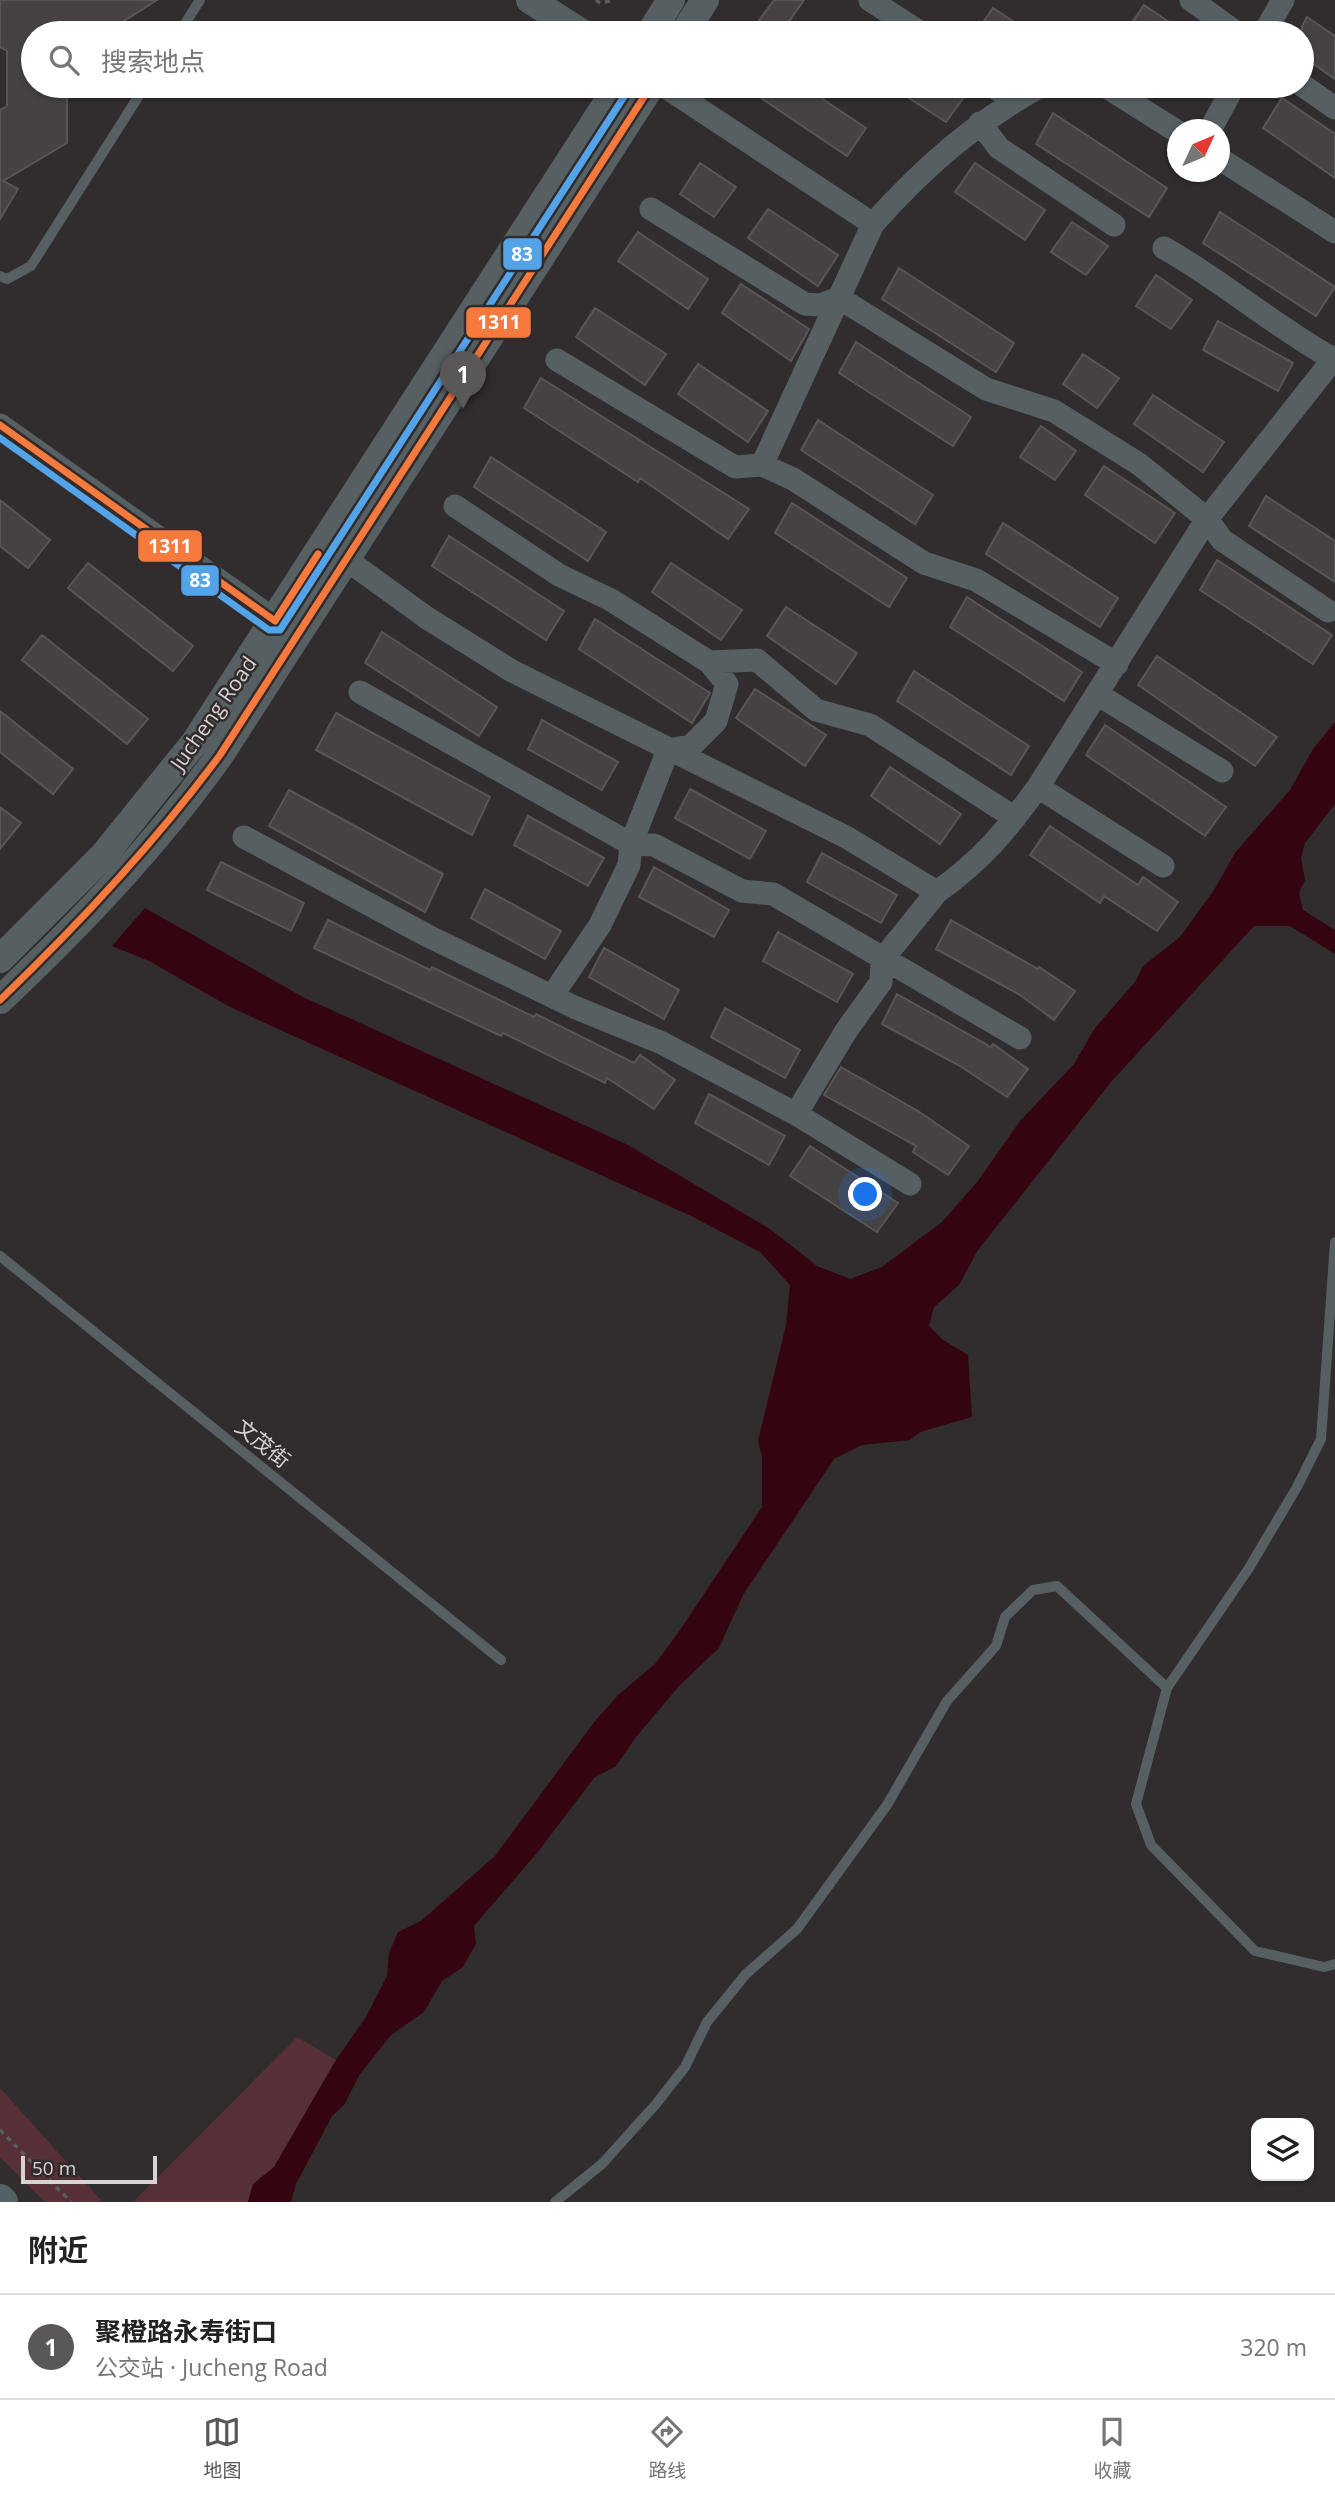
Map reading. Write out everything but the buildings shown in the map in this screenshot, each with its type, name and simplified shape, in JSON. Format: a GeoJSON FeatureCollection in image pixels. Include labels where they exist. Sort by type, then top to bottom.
{"type":"FeatureCollection","features":[{"type":"Feature","properties":{"kind":"street"},"geometry":{"type":"LineString","coordinates":[[530,0],[563,21]]}},
{"type":"Feature","properties":{"kind":"street"},"geometry":{"type":"LineString","coordinates":[[658,21],[671,0]]}},
{"type":"Feature","properties":{"kind":"street"},"geometry":{"type":"LineString","coordinates":[[692,21],[705,0]]}},
{"type":"Feature","properties":{"kind":"street"},"geometry":{"type":"LineString","coordinates":[[870,0],[902,21]]}},
{"type":"Feature","properties":{"kind":"street"},"geometry":{"type":"LineString","coordinates":[[1191,0],[1220,21]]}},
{"type":"Feature","properties":{"kind":"street"},"geometry":{"type":"LineString","coordinates":[[1271,21],[1283,0]]}},
{"type":"Feature","properties":{"kind":"street"},"geometry":{"type":"LineString","coordinates":[[1314,93],[1335,108]]}},
{"type":"Feature","properties":{"kind":"street","name":"Jucheng Road"},"geometry":{"type":"LineString","coordinates":[[0,1000],[95,906],[174,816],[246,718],[286,629],[611,98]]}},
{"type":"Feature","properties":{"kind":"street","name":"Jucheng Road"},"geometry":{"type":"LineString","coordinates":[[0,959],[103,856],[286,629],[347,560],[642,98]]}},
{"type":"Feature","properties":{"kind":"street"},"geometry":{"type":"LineString","coordinates":[[682,98],[873,224]]}},
{"type":"Feature","properties":{"kind":"street"},"geometry":{"type":"LineString","coordinates":[[1009,98],[1013,101]]}},
{"type":"Feature","properties":{"kind":"street"},"geometry":{"type":"LineString","coordinates":[[762,465],[873,224],[919,173],[980,123],[1019,98]]}},
{"type":"Feature","properties":{"kind":"street"},"geometry":{"type":"LineString","coordinates":[[1124,98],[1167,125]]}},
{"type":"Feature","properties":{"kind":"street"},"geometry":{"type":"LineString","coordinates":[[1216,119],[1227,98]]}},
{"type":"Feature","properties":{"kind":"street"},"geometry":{"type":"LineString","coordinates":[[980,123],[999,148],[1114,225]]}},
{"type":"Feature","properties":{"kind":"street"},"geometry":{"type":"LineString","coordinates":[[1230,165],[1335,232]]}},
{"type":"Feature","properties":{"kind":"street"},"geometry":{"type":"LineString","coordinates":[[651,209],[805,304],[820,305],[839,298]]}},
{"type":"Feature","properties":{"kind":"street"},"geometry":{"type":"LineString","coordinates":[[796,1114],[846,1031],[881,982],[882,960],[937,892],[973,867],[1015,818],[1117,664],[1207,519],[1334,359],[1246,304],[1208,272],[1164,248]]}},
{"type":"Feature","properties":{"kind":"street"},"geometry":{"type":"LineString","coordinates":[[839,298],[986,390],[1054,411],[1139,464],[1207,519],[1222,540],[1328,611]]}},
{"type":"Feature","properties":{"kind":"street"},"geometry":{"type":"LineString","coordinates":[[557,360],[735,467],[762,465],[793,479],[924,563],[976,580],[1117,664]]}},
{"type":"Feature","properties":{"kind":"street"},"geometry":{"type":"LineString","coordinates":[[0,425],[286,629]]}},
{"type":"Feature","properties":{"kind":"street"},"geometry":{"type":"LineString","coordinates":[[455,506],[559,575],[611,600],[709,662],[727,684],[716,721],[691,746],[668,750]]}},
{"type":"Feature","properties":{"kind":"street"},"geometry":{"type":"LineString","coordinates":[[347,560],[427,618],[512,671],[846,836],[937,892]]}},
{"type":"Feature","properties":{"kind":"street"},"geometry":{"type":"LineString","coordinates":[[709,662],[757,660],[816,710],[870,725],[1015,818]]}},
{"type":"Feature","properties":{"kind":"street"},"geometry":{"type":"LineString","coordinates":[[360,691],[631,844],[654,845],[742,891],[772,894],[1020,1038]]}},
{"type":"Feature","properties":{"kind":"street"},"geometry":{"type":"LineString","coordinates":[[1097,694],[1222,771]]}},
{"type":"Feature","properties":{"kind":"street"},"geometry":{"type":"LineString","coordinates":[[552,996],[600,925],[629,865],[631,844],[668,750]]}},
{"type":"Feature","properties":{"kind":"street"},"geometry":{"type":"LineString","coordinates":[[1038,787],[1163,866]]}},
{"type":"Feature","properties":{"kind":"street"},"geometry":{"type":"LineString","coordinates":[[244,837],[428,936],[552,996],[662,1043],[796,1114],[910,1184]]}},
{"type":"Feature","properties":{"kind":"lane"},"geometry":{"type":"LineString","coordinates":[[187,21],[200,0]]}},
{"type":"Feature","properties":{"kind":"lane"},"geometry":{"type":"LineString","coordinates":[[0,276],[7,279],[31,266],[137,98]]}},
{"type":"Feature","properties":{"kind":"lane"},"geometry":{"type":"LineString","coordinates":[[1335,1242],[1321,1439],[1297,1487],[1249,1568],[1167,1688],[1136,1804],[1151,1844],[1255,1951],[1324,1967],[1335,1964]]}},
{"type":"Feature","properties":{"kind":"lane","name":"文茂街"},"geometry":{"type":"LineString","coordinates":[[0,1256],[501,1660]]}},
{"type":"Feature","properties":{"kind":"lane"},"geometry":{"type":"LineString","coordinates":[[555,2202],[602,2164],[656,2104],[685,2067],[707,2022],[746,1973],[797,1929],[887,1805],[947,1701],[996,1646],[1005,1617],[1033,1590],[1057,1586],[1167,1688]]}},
{"type":"Feature","properties":{"kind":"path"},"geometry":{"type":"LineString","coordinates":[[596,0],[600,3],[614,0]]}},
{"type":"Feature","properties":{"kind":"path"},"geometry":{"type":"LineString","coordinates":[[0,2130],[71,2202]]}},
{"type":"Feature","properties":{"kind":"shaded area"},"geometry":{"type":"Polygon","coordinates":[[[1335,722],[1335,804],[1305,843],[1301,858],[1305,880],[1299,893],[1303,910],[1335,930],[1335,954],[1290,926],[1254,926],[1111,1082],[978,1250],[959,1285],[934,1307],[929,1326],[943,1340],[968,1355],[972,1417],[920,1432],[910,1440],[862,1445],[834,1459],[743,1595],[719,1648],[680,1685],[636,1737],[616,1766],[594,1778],[537,1853],[474,1926],[476,1944],[463,1967],[442,1981],[424,2012],[391,2035],[360,2074],[344,2105],[332,2116],[296,2184],[291,2202],[248,2202],[253,2184],[274,2167],[336,2060],[366,2017],[387,1976],[389,1953],[398,1932],[421,1921],[495,1856],[595,1721],[618,1695],[655,1664],[762,1507],[762,1456],[758,1441],[786,1325],[790,1285],[760,1252],[689,1215],[230,1007],[149,961],[112,946],[145,908],[303,997],[628,1145],[770,1229],[817,1266],[850,1279],[882,1267],[942,1222],[978,1181],[1020,1121],[1074,1064],[1095,1028],[1135,982],[1143,966],[1180,937],[1214,890],[1235,853],[1290,790],[1313,749],[1335,722]]]}},
{"type":"Feature","properties":{"kind":"shaded area"},"geometry":{"type":"Polygon","coordinates":[[[297,2037],[336,2060],[274,2167],[253,2184],[248,2202],[133,2202],[297,2037]]]}},
{"type":"Feature","properties":{"kind":"shaded area"},"geometry":{"type":"Polygon","coordinates":[[[0,2088],[102,2202],[45,2202],[0,2157],[0,2088]]]}},
{"type":"Feature","properties":{"kind":"transit line","name":"83"},"geometry":{"type":"LineString","coordinates":[[0,438],[269,630],[280,630],[623,98]]}},
{"type":"Feature","properties":{"kind":"transit line","name":"1311"},"geometry":{"type":"LineString","coordinates":[[0,1000],[115,882],[169,820],[220,755],[643,98]]}},
{"type":"Feature","properties":{"kind":"transit line","name":"1311"},"geometry":{"type":"LineString","coordinates":[[0,425],[275,621],[318,554]]}},
{"type":"Feature","properties":{"kind":"place","name":"聚橙路永寿街口"},"geometry":{"type":"Point","coordinates":[463,409]}}]}
